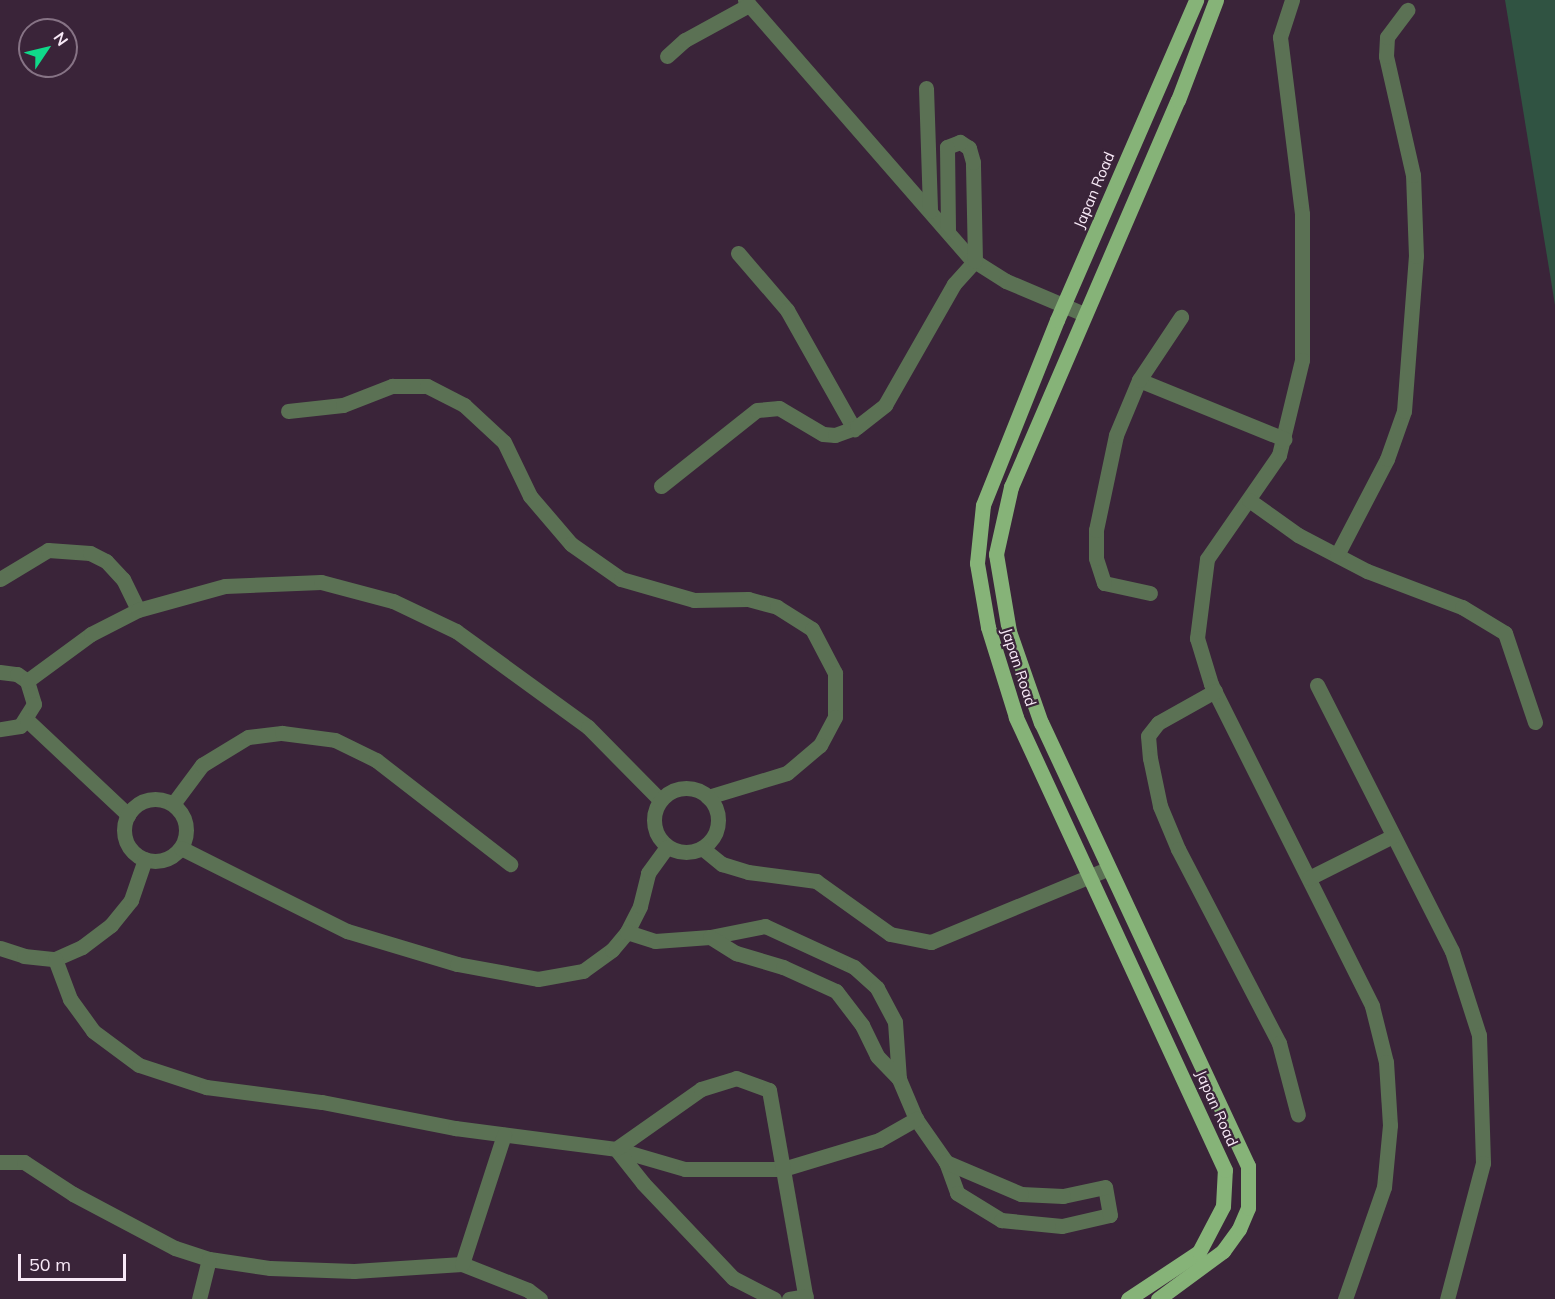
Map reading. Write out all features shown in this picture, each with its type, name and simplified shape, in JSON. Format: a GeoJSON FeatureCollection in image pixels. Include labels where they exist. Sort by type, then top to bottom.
{"type":"FeatureCollection","features":[{"type":"Feature","properties":{"kind":"main road","name":"Japan Road"},"geometry":{"type":"LineString","coordinates":[[1128,1299],[1199,1252],[1223,1206],[1225,1170],[1088,877],[1017,717],[988,627],[977,563],[983,505],[1064,305],[1196,0]]}},
{"type":"Feature","properties":{"kind":"main road","name":"Japan Road"},"geometry":{"type":"LineString","coordinates":[[1158,1299],[1223,1251],[1239,1229],[1248,1208],[1248,1166],[1107,869],[1041,723],[1009,631],[996,554],[1011,487],[1178,100],[1216,0]]}},
{"type":"Feature","properties":{"kind":"street"},"geometry":{"type":"LineString","coordinates":[[1292,0],[1280,37],[1302,214],[1302,360],[1279,455],[1207,559],[1197,638],[1215,691],[1372,1006],[1386,1062],[1390,1125],[1383,1187],[1345,1299]]}},
{"type":"Feature","properties":{"kind":"street"},"geometry":{"type":"LineString","coordinates":[[667,56],[685,40],[747,3],[975,261],[1006,281],[1084,314]]}},
{"type":"Feature","properties":{"kind":"street"},"geometry":{"type":"LineString","coordinates":[[1337,555],[1387,459],[1404,411],[1416,256],[1413,175],[1386,56],[1387,37],[1407,10]]}},
{"type":"Feature","properties":{"kind":"street"},"geometry":{"type":"LineString","coordinates":[[926,88],[930,211]]}},
{"type":"Feature","properties":{"kind":"street"},"geometry":{"type":"LineString","coordinates":[[661,486],[758,410],[779,408],[823,434],[840,435],[854,429],[890,398],[903,367],[954,284],[975,261],[973,162],[969,148],[960,142],[947,147],[948,232]]}},
{"type":"Feature","properties":{"kind":"street"},"geometry":{"type":"LineString","coordinates":[[738,253],[787,310],[854,429]]}},
{"type":"Feature","properties":{"kind":"street"},"geometry":{"type":"LineString","coordinates":[[1150,593],[1104,583],[1096,558],[1096,530],[1116,435],[1139,380],[1181,317]]}},
{"type":"Feature","properties":{"kind":"street"},"geometry":{"type":"LineString","coordinates":[[1139,380],[1284,439]]}},
{"type":"Feature","properties":{"kind":"street"},"geometry":{"type":"LineString","coordinates":[[288,411],[343,405],[392,386],[428,386],[464,405],[504,442],[530,496],[571,544],[621,579],[694,600],[748,599],[767,604],[812,629],[835,673],[836,717],[820,746],[787,773],[708,797]]}},
{"type":"Feature","properties":{"kind":"street"},"geometry":{"type":"LineString","coordinates":[[1249,500],[1298,535],[1337,555],[1462,607],[1505,633],[1534,722]]}},
{"type":"Feature","properties":{"kind":"street"},"geometry":{"type":"LineString","coordinates":[[0,579],[48,550],[90,553],[106,561],[123,579],[138,610]]}},
{"type":"Feature","properties":{"kind":"street"},"geometry":{"type":"LineString","coordinates":[[27,681],[91,634],[138,610],[225,586],[321,582],[393,601],[456,631],[588,727],[660,800]]}},
{"type":"Feature","properties":{"kind":"street"},"geometry":{"type":"LineString","coordinates":[[0,672],[17,674],[27,681],[34,704],[27,720],[11,729],[0,729]]}},
{"type":"Feature","properties":{"kind":"street"},"geometry":{"type":"LineString","coordinates":[[1317,684],[1452,951],[1479,1035],[1483,1163],[1447,1299]]}},
{"type":"Feature","properties":{"kind":"street"},"geometry":{"type":"LineString","coordinates":[[1215,691],[1158,723],[1148,736],[1150,758],[1160,806],[1178,849],[1279,1042],[1298,1115]]}},
{"type":"Feature","properties":{"kind":"street"},"geometry":{"type":"LineString","coordinates":[[27,720],[128,815]]}},
{"type":"Feature","properties":{"kind":"street"},"geometry":{"type":"LineString","coordinates":[[173,804],[202,765],[248,737],[282,733],[335,740],[376,760],[510,864]]}},
{"type":"Feature","properties":{"kind":"street"},"geometry":{"type":"LineString","coordinates":[[678,788],[699,791],[708,797],[718,814],[716,834],[702,849],[684,853],[667,847],[659,839],[653,819],[660,800],[678,788]]}},
{"type":"Feature","properties":{"kind":"street"},"geometry":{"type":"LineString","coordinates":[[153,799],[173,804],[180,811],[186,829],[181,848],[165,859],[145,859],[129,846],[125,825],[128,815],[143,801],[153,799]]}},
{"type":"Feature","properties":{"kind":"street"},"geometry":{"type":"LineString","coordinates":[[1309,878],[1393,836]]}},
{"type":"Feature","properties":{"kind":"street"},"geometry":{"type":"LineString","coordinates":[[181,848],[347,931],[457,964],[538,980],[584,971],[612,950],[627,933],[640,906],[648,873],[667,847]]}},
{"type":"Feature","properties":{"kind":"street"},"geometry":{"type":"LineString","coordinates":[[702,849],[722,864],[748,872],[816,881],[890,934],[931,942],[1107,869]]}},
{"type":"Feature","properties":{"kind":"street"},"geometry":{"type":"LineString","coordinates":[[0,948],[24,956],[55,958],[82,946],[111,925],[131,900],[145,859]]}},
{"type":"Feature","properties":{"kind":"street"},"geometry":{"type":"LineString","coordinates":[[627,933],[655,941],[710,937],[765,926],[854,967],[877,988],[894,1022],[899,1079],[916,1119],[946,1162],[957,1193],[1001,1220],[1062,1226],[1110,1215],[1105,1187],[1063,1196],[1021,1194],[946,1162]]}},
{"type":"Feature","properties":{"kind":"street"},"geometry":{"type":"LineString","coordinates":[[710,937],[736,953],[783,967],[836,992],[862,1025],[877,1056],[899,1079]]}},
{"type":"Feature","properties":{"kind":"street"},"geometry":{"type":"LineString","coordinates":[[55,958],[70,999],[93,1031],[139,1065],[206,1087],[322,1102],[504,1135],[616,1149],[685,1168],[783,1169],[879,1140],[916,1119]]}},
{"type":"Feature","properties":{"kind":"street"},"geometry":{"type":"LineString","coordinates":[[616,1149],[701,1089],[736,1078],[769,1090],[806,1298],[789,1299]]}},
{"type":"Feature","properties":{"kind":"street"},"geometry":{"type":"LineString","coordinates":[[462,1264],[504,1135]]}},
{"type":"Feature","properties":{"kind":"street"},"geometry":{"type":"LineString","coordinates":[[616,1149],[643,1183],[733,1278],[774,1299]]}},
{"type":"Feature","properties":{"kind":"street"},"geometry":{"type":"LineString","coordinates":[[0,1162],[24,1162],[73,1194],[165,1243],[209,1259],[270,1269],[354,1271],[462,1264],[528,1290],[540,1299]]}},
{"type":"Feature","properties":{"kind":"street"},"geometry":{"type":"LineString","coordinates":[[199,1299],[209,1259]]}},
{"type":"Feature","properties":{"kind":"green space"},"geometry":{"type":"Polygon","coordinates":[[[1505,0],[1555,0],[1555,305],[1505,0]]]}}]}
